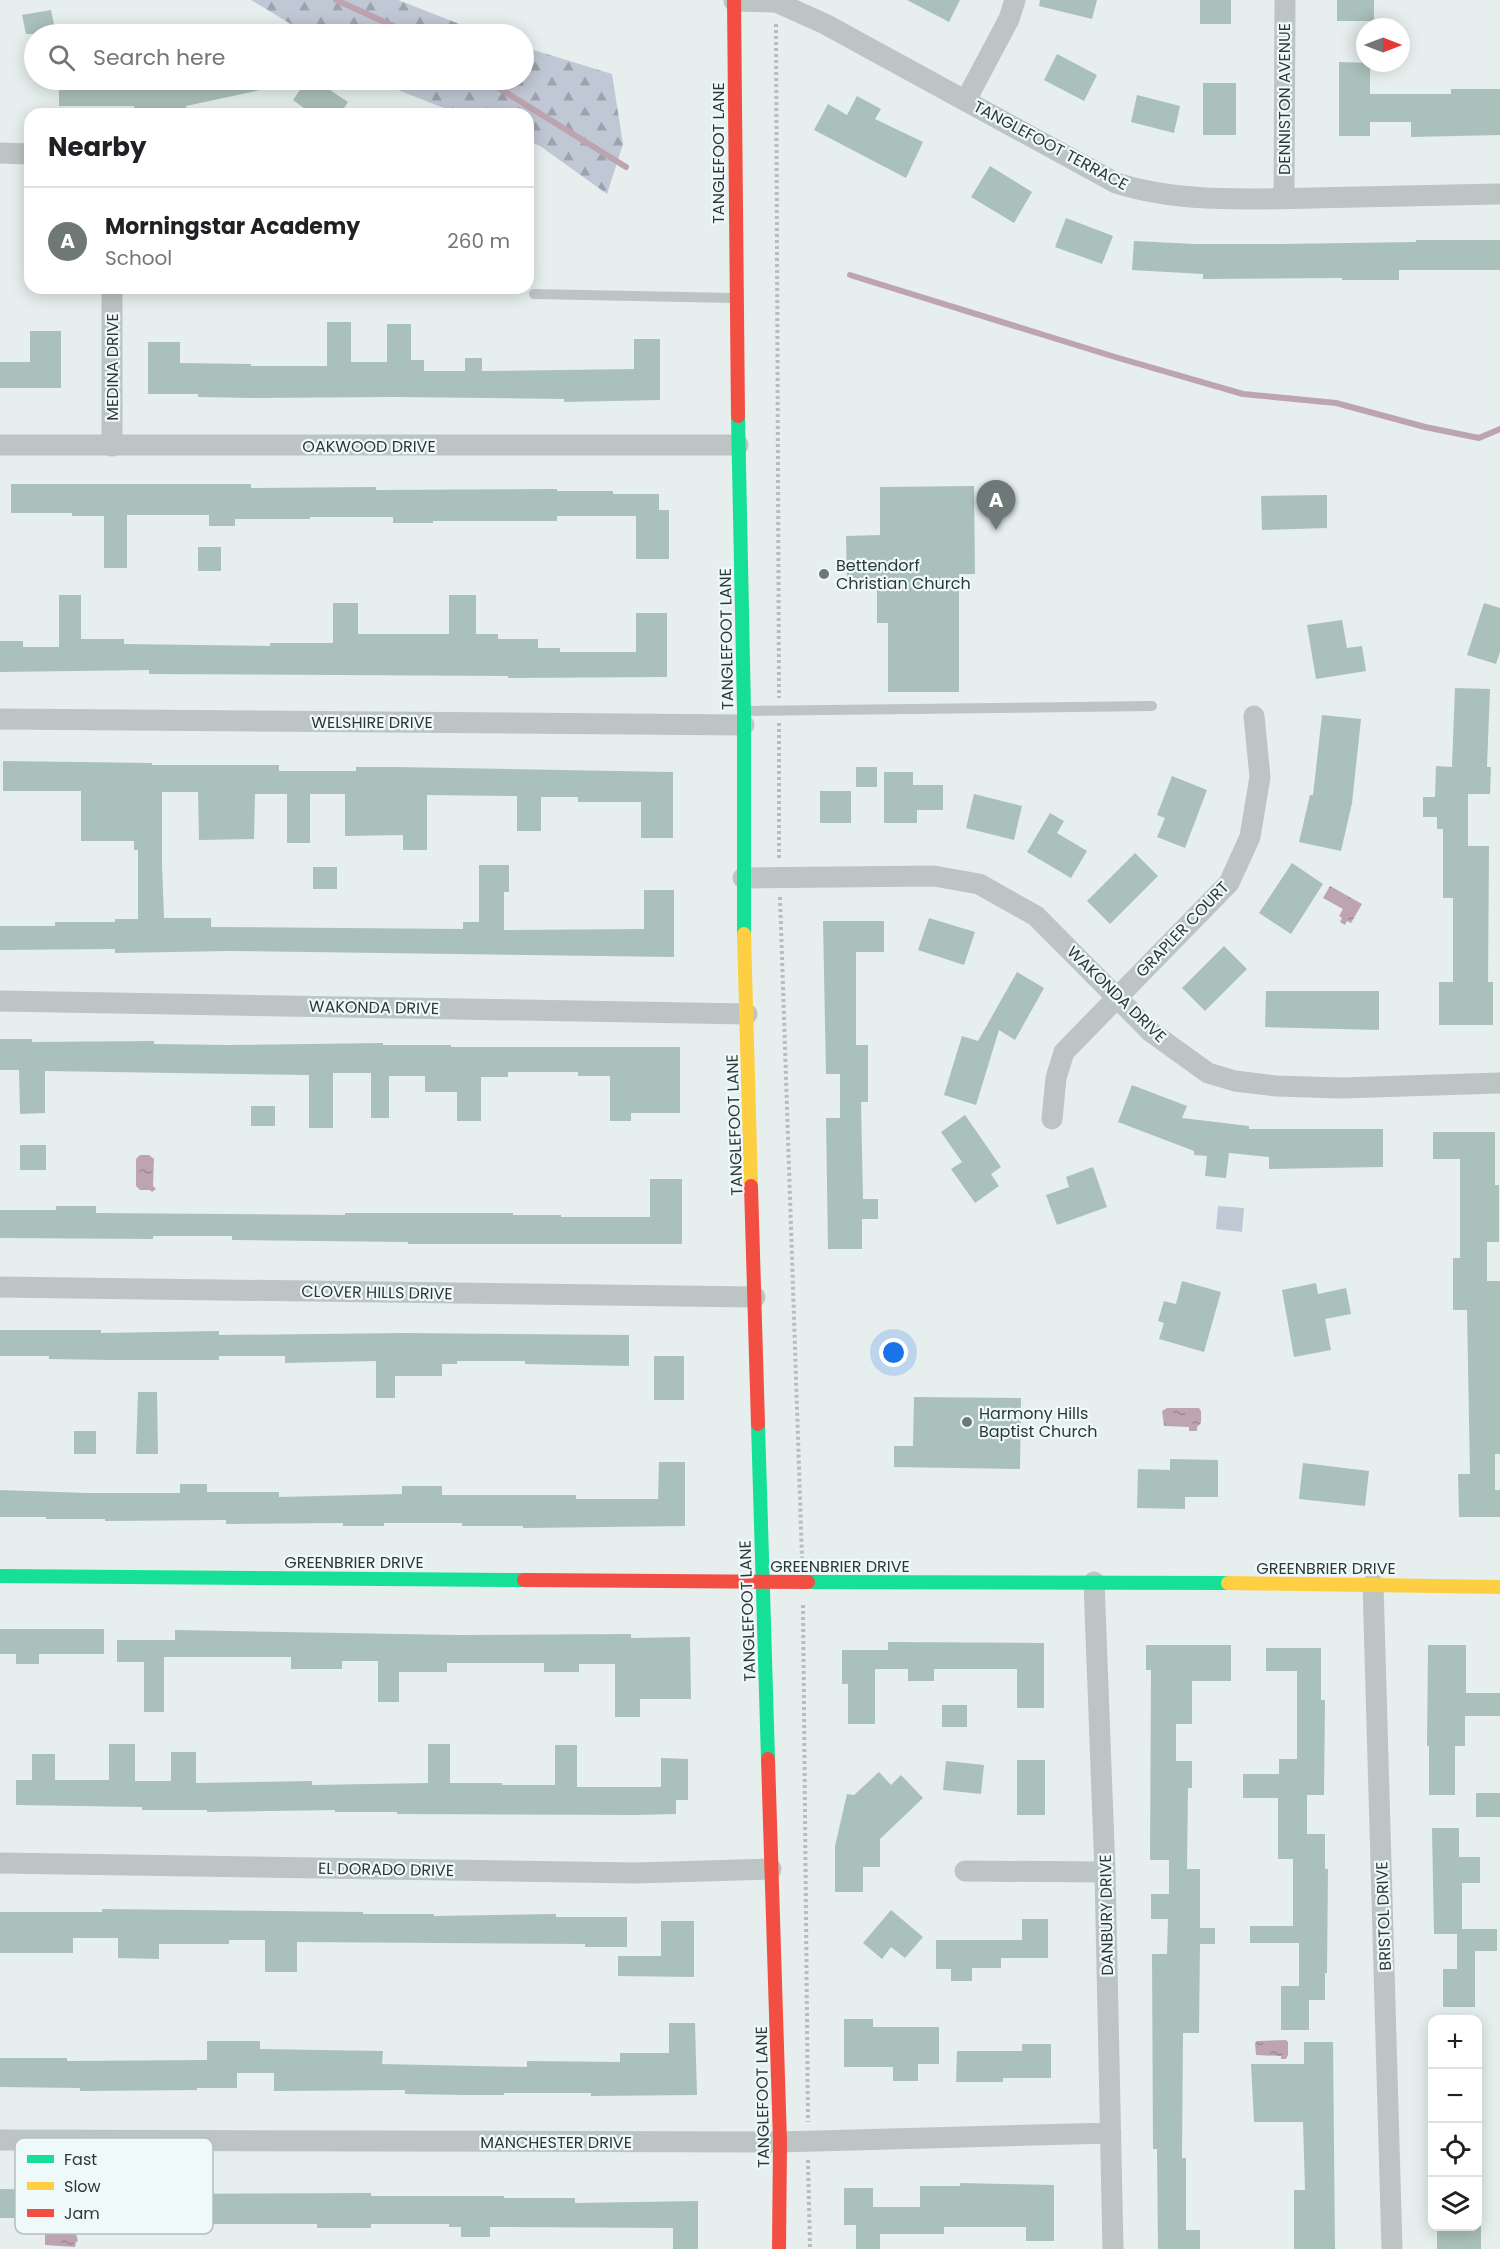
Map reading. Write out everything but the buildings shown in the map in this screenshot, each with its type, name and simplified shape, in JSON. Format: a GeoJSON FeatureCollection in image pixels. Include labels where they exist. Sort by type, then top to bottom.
{"type":"FeatureCollection","features":[{"type":"Feature","properties":{"kind":"main road","name":"TANGLEFOOT LANE"},"geometry":{"type":"LineString","coordinates":[[734,0],[735,298],[744,718],[743,878],[780,2142],[779,2249]]}},
{"type":"Feature","properties":{"kind":"main road","name":"GREENBRIER DRIVE"},"geometry":{"type":"LineString","coordinates":[[0,1576],[1373,1584],[1500,1587]]}},
{"type":"Feature","properties":{"kind":"street","name":"TANGLEFOOT TERRACE"},"geometry":{"type":"LineString","coordinates":[[734,0],[776,2],[825,24],[1116,183],[1144,192],[1179,197],[1284,198],[1500,194]]}},
{"type":"Feature","properties":{"kind":"street"},"geometry":{"type":"LineString","coordinates":[[966,100],[1009,19],[1015,0]]}},
{"type":"Feature","properties":{"kind":"street","name":"DENNISTON AVENUE"},"geometry":{"type":"LineString","coordinates":[[1284,198],[1285,0]]}},
{"type":"Feature","properties":{"kind":"street"},"geometry":{"type":"LineString","coordinates":[[0,153],[24,154]]}},
{"type":"Feature","properties":{"kind":"street","name":"MEDINA DRIVE"},"geometry":{"type":"LineString","coordinates":[[112,294],[112,446]]}},
{"type":"Feature","properties":{"kind":"street","name":"OAKWOOD DRIVE"},"geometry":{"type":"LineString","coordinates":[[0,445],[738,445]]}},
{"type":"Feature","properties":{"kind":"street","name":"GRAPLER COURT"},"geometry":{"type":"LineString","coordinates":[[1052,1119],[1056,1078],[1064,1052],[1229,883],[1250,837],[1260,777],[1254,716]]}},
{"type":"Feature","properties":{"kind":"street","name":"WELSHIRE DRIVE"},"geometry":{"type":"LineString","coordinates":[[0,719],[744,718]]}},
{"type":"Feature","properties":{"kind":"street","name":"WAKONDA DRIVE"},"geometry":{"type":"LineString","coordinates":[[743,878],[934,876],[979,884],[1036,916],[1151,1032],[1208,1073],[1235,1081],[1276,1086],[1341,1088],[1500,1083]]}},
{"type":"Feature","properties":{"kind":"street","name":"WAKONDA DRIVE"},"geometry":{"type":"LineString","coordinates":[[0,1001],[747,1014]]}},
{"type":"Feature","properties":{"kind":"street","name":"CLOVER HILLS DRIVE"},"geometry":{"type":"LineString","coordinates":[[0,1287],[755,1297]]}},
{"type":"Feature","properties":{"kind":"street","name":"DANBURY DRIVE"},"geometry":{"type":"LineString","coordinates":[[1094,1582],[1105,1872],[1113,2249]]}},
{"type":"Feature","properties":{"kind":"street","name":"BRISTOL DRIVE"},"geometry":{"type":"LineString","coordinates":[[1373,1584],[1392,2249]]}},
{"type":"Feature","properties":{"kind":"street","name":"EL DORADO DRIVE"},"geometry":{"type":"LineString","coordinates":[[0,1863],[636,1873],[771,1869]]}},
{"type":"Feature","properties":{"kind":"street"},"geometry":{"type":"LineString","coordinates":[[964,1871],[1105,1872]]}},
{"type":"Feature","properties":{"kind":"street","name":"MANCHESTER DRIVE"},"geometry":{"type":"LineString","coordinates":[[213,2141],[780,2142],[1111,2133]]}},
{"type":"Feature","properties":{"kind":"street","name":"MANCHESTER DRIVE"},"geometry":{"type":"LineString","coordinates":[[0,2140],[15,2140]]}},
{"type":"Feature","properties":{"kind":"lane"},"geometry":{"type":"LineString","coordinates":[[534,294],[735,298]]}},
{"type":"Feature","properties":{"kind":"lane"},"geometry":{"type":"LineString","coordinates":[[744,718],[779,711],[1152,705]]}},
{"type":"Feature","properties":{"kind":"path"},"geometry":{"type":"LineString","coordinates":[[776,2],[779,878],[803,1582],[810,2249]]}},
{"type":"Feature","properties":{"kind":"green space"},"geometry":{"type":"Polygon","coordinates":[[[251,0],[398,0],[459,24],[291,24],[251,0]]]}},
{"type":"Feature","properties":{"kind":"green space"},"geometry":{"type":"Polygon","coordinates":[[[534,50],[612,74],[623,144],[607,194],[534,144],[534,108],[444,108],[398,90],[534,90],[534,50]]]}},
{"type":"Feature","properties":{"kind":"green space"},"geometry":{"type":"Polygon","coordinates":[[[1218,1206],[1244,1208],[1242,1232],[1216,1229],[1218,1206]]]}},
{"type":"Feature","properties":{"kind":"water"},"geometry":{"type":"Polygon","coordinates":[[[1330,886],[1362,904],[1351,923],[1347,921],[1345,925],[1340,922],[1342,918],[1339,916],[1343,909],[1323,898],[1330,886]]]}},
{"type":"Feature","properties":{"kind":"water"},"geometry":{"type":"Polygon","coordinates":[[[140,1155],[149,1155],[154,1159],[153,1186],[156,1189],[152,1192],[140,1190],[136,1186],[136,1159],[140,1155]]]}},
{"type":"Feature","properties":{"kind":"water"},"geometry":{"type":"Polygon","coordinates":[[[1167,1408],[1199,1408],[1201,1423],[1197,1431],[1189,1431],[1189,1427],[1164,1426],[1162,1411],[1167,1408]]]}},
{"type":"Feature","properties":{"kind":"water"},"geometry":{"type":"Polygon","coordinates":[[[1286,2040],[1288,2055],[1286,2059],[1281,2059],[1281,2056],[1256,2055],[1255,2043],[1257,2041],[1286,2040]]]}},
{"type":"Feature","properties":{"kind":"water"},"geometry":{"type":"Polygon","coordinates":[[[45,2234],[76,2234],[78,2241],[75,2247],[45,2245],[45,2234]]]}},
{"type":"Feature","properties":{"kind":"waterway"},"geometry":{"type":"LineString","coordinates":[[336,0],[389,24]]}},
{"type":"Feature","properties":{"kind":"waterway"},"geometry":{"type":"LineString","coordinates":[[502,90],[531,108]]}},
{"type":"Feature","properties":{"kind":"waterway"},"geometry":{"type":"LineString","coordinates":[[534,110],[626,167]]}},
{"type":"Feature","properties":{"kind":"waterway"},"geometry":{"type":"LineString","coordinates":[[850,275],[1243,394],[1336,403],[1425,427],[1479,438],[1500,429]]}},
{"type":"Feature","properties":{"kind":"traffic: fast"},"geometry":{"type":"LineString","coordinates":[[738,416],[744,711],[744,934]]}},
{"type":"Feature","properties":{"kind":"traffic: fast"},"geometry":{"type":"LineString","coordinates":[[758,1424],[768,1759]]}},
{"type":"Feature","properties":{"kind":"traffic: fast"},"geometry":{"type":"LineString","coordinates":[[0,1576],[524,1580]]}},
{"type":"Feature","properties":{"kind":"traffic: fast"},"geometry":{"type":"LineString","coordinates":[[808,1582],[1228,1583]]}},
{"type":"Feature","properties":{"kind":"traffic: slow"},"geometry":{"type":"LineString","coordinates":[[744,934],[751,1186]]}},
{"type":"Feature","properties":{"kind":"traffic: slow"},"geometry":{"type":"LineString","coordinates":[[1228,1583],[1500,1587]]}},
{"type":"Feature","properties":{"kind":"traffic: jam"},"geometry":{"type":"LineString","coordinates":[[734,0],[738,416]]}},
{"type":"Feature","properties":{"kind":"traffic: jam"},"geometry":{"type":"LineString","coordinates":[[751,1186],[758,1424]]}},
{"type":"Feature","properties":{"kind":"traffic: jam"},"geometry":{"type":"LineString","coordinates":[[524,1580],[808,1582]]}},
{"type":"Feature","properties":{"kind":"traffic: jam"},"geometry":{"type":"LineString","coordinates":[[768,1759],[780,2142],[779,2249]]}},
{"type":"Feature","properties":{"kind":"place","name":"Morningstar Academy"},"geometry":{"type":"Point","coordinates":[996,530]}},
{"type":"Feature","properties":{"kind":"place","name":"Bettendorf Christian Church"},"geometry":{"type":"Point","coordinates":[824,574]}},
{"type":"Feature","properties":{"kind":"place","name":"Harmony Hills Baptist Church"},"geometry":{"type":"Point","coordinates":[967,1422]}}]}
